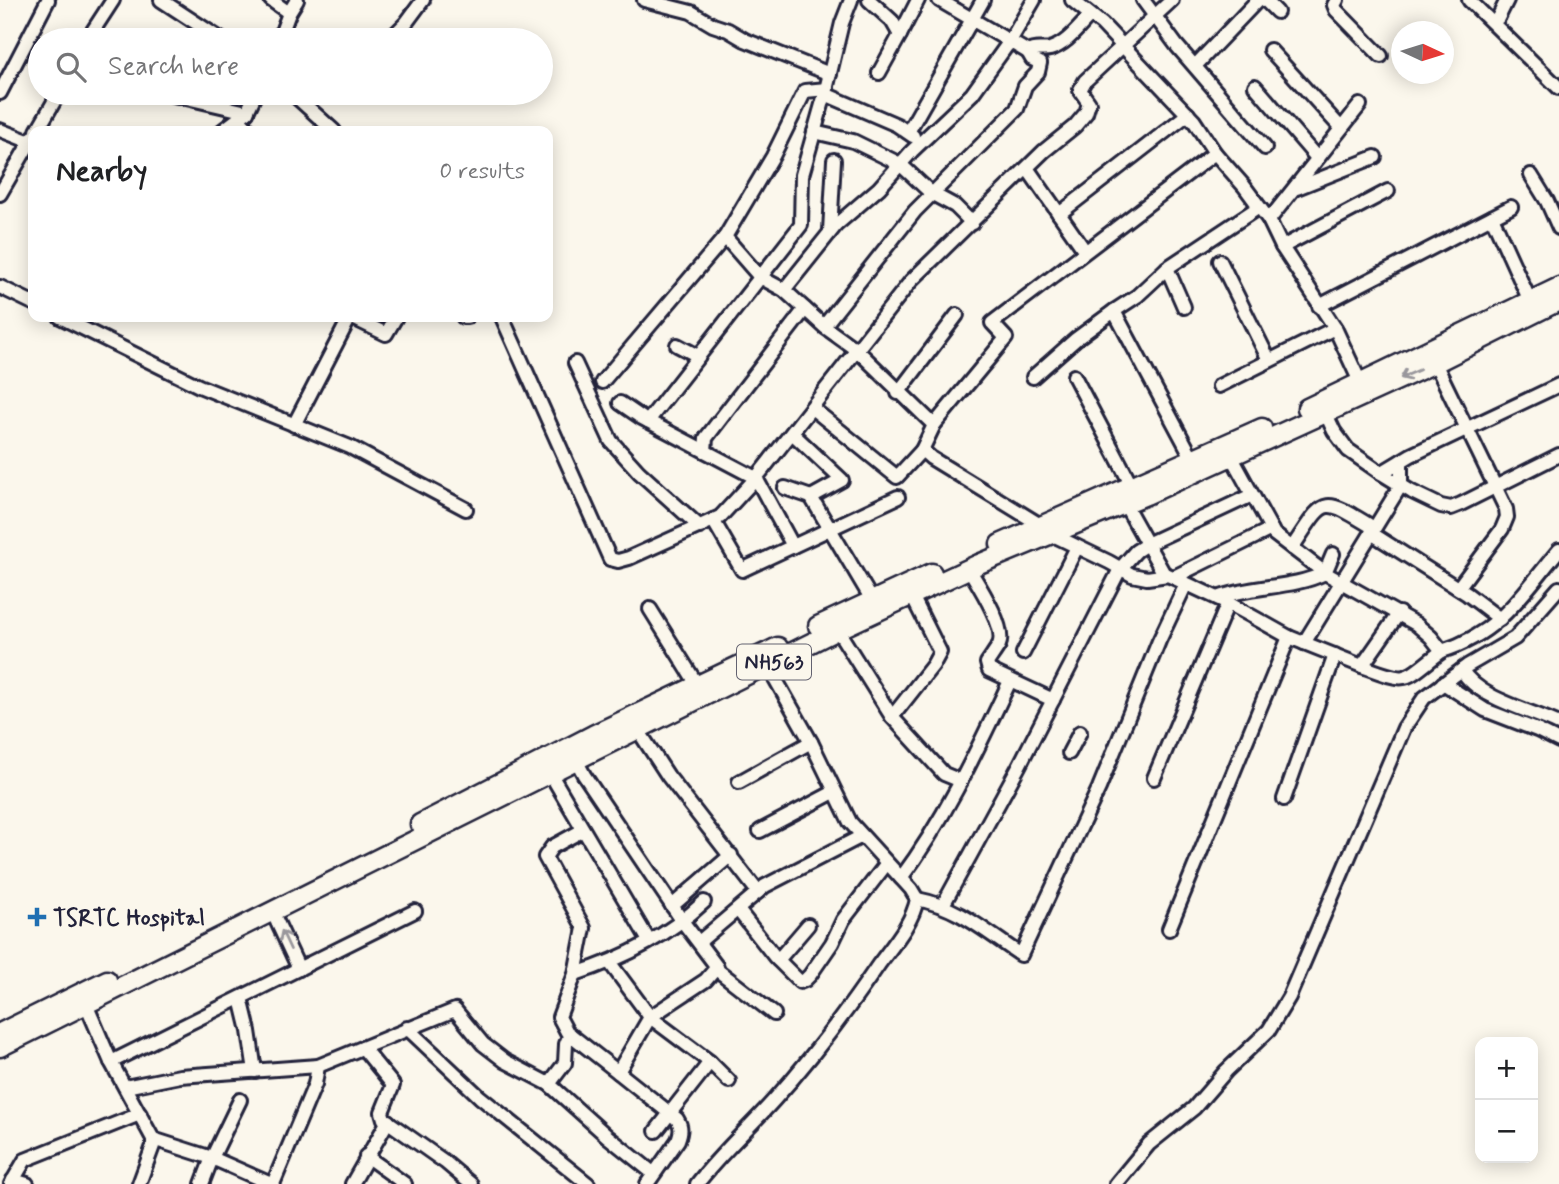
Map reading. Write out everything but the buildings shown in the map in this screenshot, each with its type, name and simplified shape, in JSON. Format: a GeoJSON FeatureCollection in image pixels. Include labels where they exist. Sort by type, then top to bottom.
{"type":"FeatureCollection","features":[{"type":"Feature","properties":{"kind":"highway","name":"NH563"},"geometry":{"type":"LineString","coordinates":[[0,1032],[573,753],[698,685],[834,624],[912,596],[1193,459],[1292,415],[1559,287]]}},
{"type":"Feature","properties":{"kind":"highway","name":"NH563"},"geometry":{"type":"LineString","coordinates":[[1125,494],[1231,456],[1435,363],[1559,301]]}},
{"type":"Feature","properties":{"kind":"highway","name":"NH563"},"geometry":{"type":"LineString","coordinates":[[0,1047],[550,773],[573,753],[638,730],[768,666],[872,600],[1048,530]]}},
{"type":"Feature","properties":{"kind":"street"},"geometry":{"type":"LineString","coordinates":[[34,28],[48,0]]}},
{"type":"Feature","properties":{"kind":"street"},"geometry":{"type":"LineString","coordinates":[[95,28],[113,0]]}},
{"type":"Feature","properties":{"kind":"street"},"geometry":{"type":"LineString","coordinates":[[161,0],[204,28]]}},
{"type":"Feature","properties":{"kind":"street"},"geometry":{"type":"LineString","coordinates":[[271,0],[289,13]]}},
{"type":"Feature","properties":{"kind":"street"},"geometry":{"type":"LineString","coordinates":[[283,28],[297,0]]}},
{"type":"Feature","properties":{"kind":"street"},"geometry":{"type":"LineString","coordinates":[[401,28],[422,0]]}},
{"type":"Feature","properties":{"kind":"street"},"geometry":{"type":"LineString","coordinates":[[644,0],[691,12],[745,40],[830,74]]}},
{"type":"Feature","properties":{"kind":"street"},"geometry":{"type":"LineString","coordinates":[[648,421],[801,225],[802,175],[842,23],[851,0]]}},
{"type":"Feature","properties":{"kind":"street"},"geometry":{"type":"LineString","coordinates":[[869,0],[892,21],[900,35]]}},
{"type":"Feature","properties":{"kind":"street"},"geometry":{"type":"LineString","coordinates":[[879,73],[918,0]]}},
{"type":"Feature","properties":{"kind":"street"},"geometry":{"type":"LineString","coordinates":[[824,326],[931,193],[1017,109],[1025,86],[1038,72],[1040,63],[1032,59],[1028,52],[939,0]]}},
{"type":"Feature","properties":{"kind":"street"},"geometry":{"type":"LineString","coordinates":[[908,132],[983,0]]}},
{"type":"Feature","properties":{"kind":"street"},"geometry":{"type":"LineString","coordinates":[[784,290],[830,231],[856,205],[879,188],[972,94],[1010,41],[1034,0]]}},
{"type":"Feature","properties":{"kind":"street"},"geometry":{"type":"LineString","coordinates":[[1072,0],[1102,24],[1188,114],[1215,153],[1244,186],[1269,220],[1282,247],[1335,328],[1360,382]]}},
{"type":"Feature","properties":{"kind":"street"},"geometry":{"type":"LineString","coordinates":[[1143,0],[1265,148]]}},
{"type":"Feature","properties":{"kind":"street"},"geometry":{"type":"LineString","coordinates":[[504,322],[610,559],[618,561],[629,558],[700,527],[720,517],[756,478],[911,281],[1086,113],[1088,103],[1080,90],[1085,81],[1172,0]]}},
{"type":"Feature","properties":{"kind":"street"},"geometry":{"type":"LineString","coordinates":[[1195,66],[1258,0]]}},
{"type":"Feature","properties":{"kind":"street"},"geometry":{"type":"LineString","coordinates":[[1265,0],[1277,12]]}},
{"type":"Feature","properties":{"kind":"street"},"geometry":{"type":"LineString","coordinates":[[1337,0],[1334,5],[1336,10],[1381,55]]}},
{"type":"Feature","properties":{"kind":"street"},"geometry":{"type":"LineString","coordinates":[[1469,0],[1559,88]]}},
{"type":"Feature","properties":{"kind":"street"},"geometry":{"type":"LineString","coordinates":[[1479,0],[1559,78]]}},
{"type":"Feature","properties":{"kind":"street"},"geometry":{"type":"LineString","coordinates":[[1498,18],[1507,0]]}},
{"type":"Feature","properties":{"kind":"street"},"geometry":{"type":"LineString","coordinates":[[1028,52],[1063,44],[1090,16]]}},
{"type":"Feature","properties":{"kind":"street"},"geometry":{"type":"LineString","coordinates":[[0,93],[28,39]]}},
{"type":"Feature","properties":{"kind":"street"},"geometry":{"type":"LineString","coordinates":[[1270,50],[1342,128]]}},
{"type":"Feature","properties":{"kind":"street"},"geometry":{"type":"LineString","coordinates":[[1255,86],[1317,158]]}},
{"type":"Feature","properties":{"kind":"street"},"geometry":{"type":"LineString","coordinates":[[602,382],[725,237],[773,156],[805,91],[826,91],[908,132],[921,143]]}},
{"type":"Feature","properties":{"kind":"street"},"geometry":{"type":"LineString","coordinates":[[40,126],[52,105]]}},
{"type":"Feature","properties":{"kind":"street"},"geometry":{"type":"LineString","coordinates":[[206,105],[243,116],[248,126]]}},
{"type":"Feature","properties":{"kind":"street"},"geometry":{"type":"LineString","coordinates":[[229,126],[243,116],[249,105]]}},
{"type":"Feature","properties":{"kind":"street"},"geometry":{"type":"LineString","coordinates":[[305,105],[328,126]]}},
{"type":"Feature","properties":{"kind":"street"},"geometry":{"type":"LineString","coordinates":[[1269,220],[1360,105]]}},
{"type":"Feature","properties":{"kind":"street"},"geometry":{"type":"LineString","coordinates":[[1059,214],[1188,114]]}},
{"type":"Feature","properties":{"kind":"street"},"geometry":{"type":"LineString","coordinates":[[0,130],[28,138]]}},
{"type":"Feature","properties":{"kind":"street"},"geometry":{"type":"LineString","coordinates":[[814,132],[853,141],[900,164],[931,193],[955,206],[972,223]]}},
{"type":"Feature","properties":{"kind":"street"},"geometry":{"type":"LineString","coordinates":[[0,194],[28,147]]}},
{"type":"Feature","properties":{"kind":"street"},"geometry":{"type":"LineString","coordinates":[[812,408],[897,477],[922,450],[934,425],[1006,338],[992,323],[1215,153]]}},
{"type":"Feature","properties":{"kind":"street"},"geometry":{"type":"LineString","coordinates":[[1294,188],[1375,157]]}},
{"type":"Feature","properties":{"kind":"street"},"geometry":{"type":"LineString","coordinates":[[830,231],[834,160]]}},
{"type":"Feature","properties":{"kind":"street"},"geometry":{"type":"LineString","coordinates":[[1027,168],[1085,251]]}},
{"type":"Feature","properties":{"kind":"street"},"geometry":{"type":"LineString","coordinates":[[1531,175],[1559,228]]}},
{"type":"Feature","properties":{"kind":"street"},"geometry":{"type":"LineString","coordinates":[[1282,247],[1388,191]]}},
{"type":"Feature","properties":{"kind":"street"},"geometry":{"type":"LineString","coordinates":[[1033,377],[1076,339],[1137,296],[1167,268],[1259,207]]}},
{"type":"Feature","properties":{"kind":"street"},"geometry":{"type":"LineString","coordinates":[[1320,306],[1511,207]]}},
{"type":"Feature","properties":{"kind":"street"},"geometry":{"type":"LineString","coordinates":[[1492,217],[1530,301]]}},
{"type":"Feature","properties":{"kind":"street"},"geometry":{"type":"LineString","coordinates":[[725,237],[760,278],[784,290],[824,326],[858,351],[898,393],[934,425]]}},
{"type":"Feature","properties":{"kind":"street"},"geometry":{"type":"LineString","coordinates":[[1220,261],[1269,360]]}},
{"type":"Feature","properties":{"kind":"street"},"geometry":{"type":"LineString","coordinates":[[1167,268],[1185,307]]}},
{"type":"Feature","properties":{"kind":"street"},"geometry":{"type":"LineString","coordinates":[[0,286],[28,300]]}},
{"type":"Feature","properties":{"kind":"street"},"geometry":{"type":"LineString","coordinates":[[705,451],[706,438],[806,309]]}},
{"type":"Feature","properties":{"kind":"street"},"geometry":{"type":"LineString","coordinates":[[1114,312],[1193,459]]}},
{"type":"Feature","properties":{"kind":"street"},"geometry":{"type":"LineString","coordinates":[[898,393],[957,315]]}},
{"type":"Feature","properties":{"kind":"street"},"geometry":{"type":"LineString","coordinates":[[70,322],[188,381],[350,447],[466,509]]}},
{"type":"Feature","properties":{"kind":"street"},"geometry":{"type":"LineString","coordinates":[[294,425],[348,322]]}},
{"type":"Feature","properties":{"kind":"street"},"geometry":{"type":"LineString","coordinates":[[361,322],[386,334],[393,322]]}},
{"type":"Feature","properties":{"kind":"street"},"geometry":{"type":"LineString","coordinates":[[1219,386],[1335,328]]}},
{"type":"Feature","properties":{"kind":"street"},"geometry":{"type":"LineString","coordinates":[[677,345],[698,356]]}},
{"type":"Feature","properties":{"kind":"street"},"geometry":{"type":"LineString","coordinates":[[575,362],[611,441],[639,472],[700,527]]}},
{"type":"Feature","properties":{"kind":"street"},"geometry":{"type":"LineString","coordinates":[[1435,363],[1506,509],[1506,522],[1458,588]]}},
{"type":"Feature","properties":{"kind":"street"},"geometry":{"type":"LineString","coordinates":[[1074,376],[1147,544],[1169,576],[1223,600],[1289,637],[1362,666],[1399,679],[1407,678],[1442,652],[1508,613],[1559,551]]}},
{"type":"Feature","properties":{"kind":"street"},"geometry":{"type":"LineString","coordinates":[[1381,473],[1559,385]]}},
{"type":"Feature","properties":{"kind":"street"},"geometry":{"type":"LineString","coordinates":[[620,403],[648,421],[756,478],[793,546]]}},
{"type":"Feature","properties":{"kind":"street"},"geometry":{"type":"LineString","coordinates":[[1325,412],[1348,450],[1401,485],[1441,506],[1451,508],[1559,455]]}},
{"type":"Feature","properties":{"kind":"street"},"geometry":{"type":"LineString","coordinates":[[792,433],[842,480],[811,497]]}},
{"type":"Feature","properties":{"kind":"street"},"geometry":{"type":"LineString","coordinates":[[922,450],[1048,530],[1138,578],[1169,576],[1271,530]]}},
{"type":"Feature","properties":{"kind":"street"},"geometry":{"type":"LineString","coordinates":[[1231,456],[1271,530],[1325,573],[1399,613],[1431,637],[1442,652]]}},
{"type":"Feature","properties":{"kind":"street"},"geometry":{"type":"LineString","coordinates":[[1304,643],[1401,485],[1401,461]]}},
{"type":"Feature","properties":{"kind":"street"},"geometry":{"type":"LineString","coordinates":[[785,488],[811,497],[872,600]]}},
{"type":"Feature","properties":{"kind":"street"},"geometry":{"type":"LineString","coordinates":[[943,905],[1120,569],[1136,551],[1147,544],[1252,495]]}},
{"type":"Feature","properties":{"kind":"street"},"geometry":{"type":"LineString","coordinates":[[713,520],[742,570],[898,498]]}},
{"type":"Feature","properties":{"kind":"street"},"geometry":{"type":"LineString","coordinates":[[1293,548],[1318,509],[1333,505],[1343,509],[1500,619]]}},
{"type":"Feature","properties":{"kind":"street"},"geometry":{"type":"LineString","coordinates":[[1023,653],[1077,547]]}},
{"type":"Feature","properties":{"kind":"street"},"geometry":{"type":"LineString","coordinates":[[1154,778],[1223,600],[1235,592],[1313,579],[1325,573],[1333,554]]}},
{"type":"Feature","properties":{"kind":"street"},"geometry":{"type":"LineString","coordinates":[[969,569],[995,615],[1001,633],[999,645],[994,649],[987,666],[989,670],[1053,700]]}},
{"type":"Feature","properties":{"kind":"street"},"geometry":{"type":"LineString","coordinates":[[768,666],[850,822],[917,899],[953,909],[1021,955],[1082,825],[1159,641],[1186,584]]}},
{"type":"Feature","properties":{"kind":"street"},"geometry":{"type":"LineString","coordinates":[[1116,1184],[1149,1144],[1194,1108],[1226,1071],[1269,1030],[1289,998],[1404,728],[1424,698],[1462,670],[1515,638],[1559,588]]}},
{"type":"Feature","properties":{"kind":"street"},"geometry":{"type":"LineString","coordinates":[[892,717],[933,666],[940,652],[912,596]]}},
{"type":"Feature","properties":{"kind":"street"},"geometry":{"type":"LineString","coordinates":[[650,609],[698,685]]}},
{"type":"Feature","properties":{"kind":"street"},"geometry":{"type":"LineString","coordinates":[[1362,666],[1399,613]]}},
{"type":"Feature","properties":{"kind":"street"},"geometry":{"type":"LineString","coordinates":[[834,624],[892,717],[944,774],[961,781]]}},
{"type":"Feature","properties":{"kind":"street"},"geometry":{"type":"LineString","coordinates":[[1169,929],[1289,637]]}},
{"type":"Feature","properties":{"kind":"street"},"geometry":{"type":"LineString","coordinates":[[1284,799],[1335,655]]}},
{"type":"Feature","properties":{"kind":"street"},"geometry":{"type":"LineString","coordinates":[[1462,670],[1467,678],[1491,696],[1559,724]]}},
{"type":"Feature","properties":{"kind":"street"},"geometry":{"type":"LineString","coordinates":[[901,878],[927,840],[961,781],[1010,681]]}},
{"type":"Feature","properties":{"kind":"street"},"geometry":{"type":"LineString","coordinates":[[1443,683],[1486,710],[1559,741]]}},
{"type":"Feature","properties":{"kind":"street"},"geometry":{"type":"LineString","coordinates":[[638,730],[668,776],[758,892]]}},
{"type":"Feature","properties":{"kind":"street"},"geometry":{"type":"LineString","coordinates":[[1069,753],[1080,732]]}},
{"type":"Feature","properties":{"kind":"street"},"geometry":{"type":"LineString","coordinates":[[739,782],[810,742]]}},
{"type":"Feature","properties":{"kind":"street"},"geometry":{"type":"LineString","coordinates":[[573,753],[584,775],[682,922],[713,960],[716,969],[774,1014]]}},
{"type":"Feature","properties":{"kind":"street"},"geometry":{"type":"LineString","coordinates":[[550,773],[649,941]]}},
{"type":"Feature","properties":{"kind":"street"},"geometry":{"type":"LineString","coordinates":[[760,831],[834,792]]}},
{"type":"Feature","properties":{"kind":"street"},"geometry":{"type":"LineString","coordinates":[[125,1087],[180,1076],[318,1066],[455,1010],[483,1044],[505,1061],[550,1084],[650,1179],[681,1133],[677,1119],[570,1034],[559,1017],[575,974],[584,928],[545,857],[552,847],[583,830]]}},
{"type":"Feature","properties":{"kind":"street"},"geometry":{"type":"LineString","coordinates":[[699,942],[758,892],[786,874],[862,836]]}},
{"type":"Feature","properties":{"kind":"street"},"geometry":{"type":"LineString","coordinates":[[672,906],[731,855]]}},
{"type":"Feature","properties":{"kind":"street"},"geometry":{"type":"LineString","coordinates":[[738,910],[778,960],[800,982],[806,980],[832,943],[843,920],[887,863]]}},
{"type":"Feature","properties":{"kind":"street"},"geometry":{"type":"LineString","coordinates":[[697,1184],[774,1100],[823,1041],[898,938],[915,908],[917,899]]}},
{"type":"Feature","properties":{"kind":"street"},"geometry":{"type":"LineString","coordinates":[[575,974],[610,963],[682,922],[704,902]]}},
{"type":"Feature","properties":{"kind":"street"},"geometry":{"type":"LineString","coordinates":[[272,911],[299,969]]}},
{"type":"Feature","properties":{"kind":"street"},"geometry":{"type":"LineString","coordinates":[[111,1062],[415,911]]}},
{"type":"Feature","properties":{"kind":"street"},"geometry":{"type":"LineString","coordinates":[[778,960],[808,925]]}},
{"type":"Feature","properties":{"kind":"street"},"geometry":{"type":"LineString","coordinates":[[610,963],[650,1017],[710,1062],[729,1081]]}},
{"type":"Feature","properties":{"kind":"street"},"geometry":{"type":"LineString","coordinates":[[618,1072],[650,1017],[706,980],[716,969]]}},
{"type":"Feature","properties":{"kind":"street"},"geometry":{"type":"LineString","coordinates":[[241,998],[255,1071]]}},
{"type":"Feature","properties":{"kind":"street"},"geometry":{"type":"LineString","coordinates":[[86,1004],[111,1062],[153,1139],[151,1154],[139,1184]]}},
{"type":"Feature","properties":{"kind":"street"},"geometry":{"type":"LineString","coordinates":[[407,1028],[480,1097],[588,1184]]}},
{"type":"Feature","properties":{"kind":"street"},"geometry":{"type":"LineString","coordinates":[[550,1084],[565,1063],[566,1044],[570,1034]]}},
{"type":"Feature","properties":{"kind":"street"},"geometry":{"type":"LineString","coordinates":[[363,1048],[393,1085],[382,1112],[384,1119],[471,1184]]}},
{"type":"Feature","properties":{"kind":"street"},"geometry":{"type":"LineString","coordinates":[[656,1130],[710,1062]]}},
{"type":"Feature","properties":{"kind":"street"},"geometry":{"type":"LineString","coordinates":[[153,1139],[212,1158],[272,1184],[315,1084],[318,1066]]}},
{"type":"Feature","properties":{"kind":"street"},"geometry":{"type":"LineString","coordinates":[[202,1184],[240,1100]]}},
{"type":"Feature","properties":{"kind":"street"},"geometry":{"type":"LineString","coordinates":[[27,1184],[12,1182],[25,1160],[140,1114]]}},
{"type":"Feature","properties":{"kind":"street"},"geometry":{"type":"LineString","coordinates":[[352,1184],[388,1121]]}},
{"type":"Feature","properties":{"kind":"street"},"geometry":{"type":"LineString","coordinates":[[366,1156],[405,1184]]}},
{"type":"Feature","properties":{"kind":"place","name":"TSRTC Hospital"},"geometry":{"type":"Point","coordinates":[37,917]}}]}
